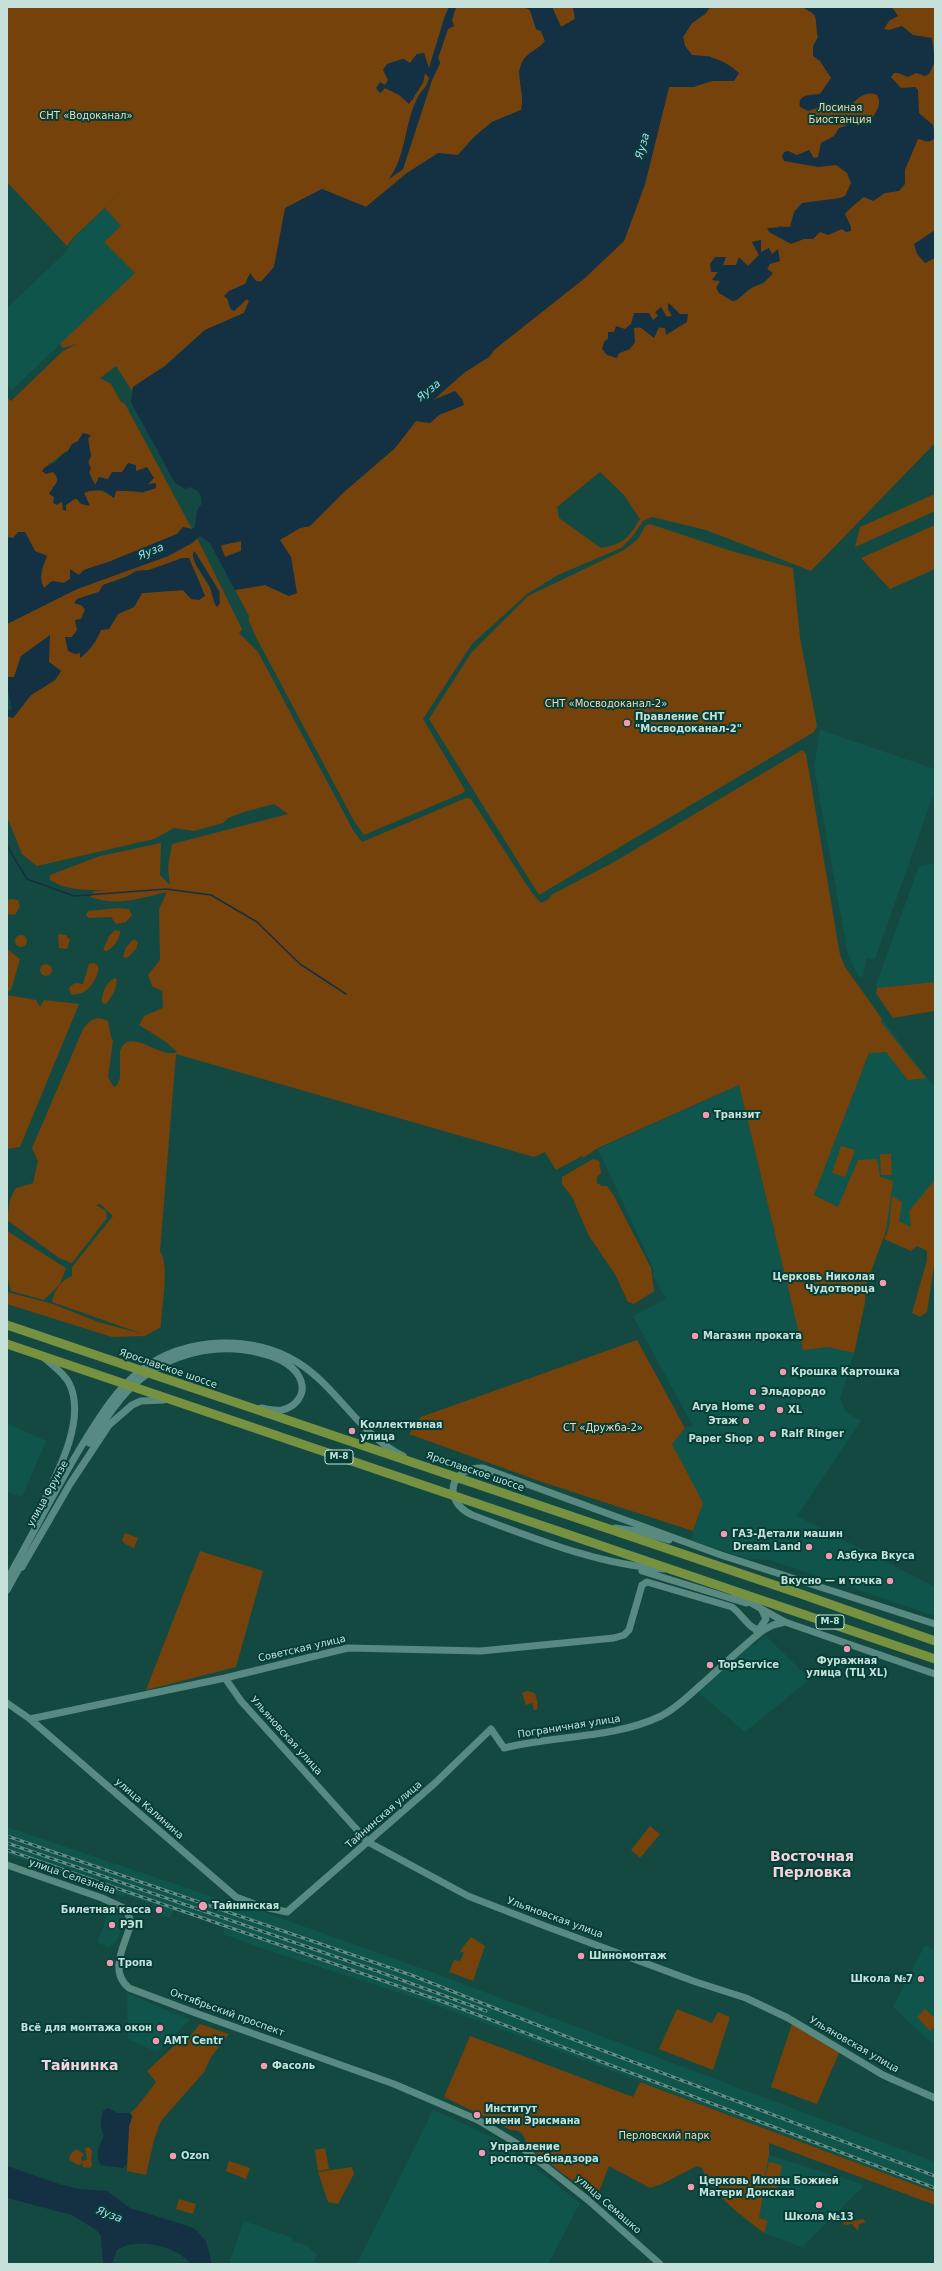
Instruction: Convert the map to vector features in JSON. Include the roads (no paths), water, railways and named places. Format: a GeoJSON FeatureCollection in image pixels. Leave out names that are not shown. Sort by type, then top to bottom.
{"type":"FeatureCollection","features":[{"type":"Feature","properties":{"kind":"highway","name":"Ярославское шоссе"},"geometry":{"type":"LineString","coordinates":[[7,1325],[794,1591],[935,1641]]}},
{"type":"Feature","properties":{"kind":"highway","name":"М-8"},"geometry":{"type":"LineString","coordinates":[[7,1344],[935,1659]]}},
{"type":"Feature","properties":{"kind":"street"},"geometry":{"type":"LineString","coordinates":[[181,1353],[213,1343],[241,1343],[271,1350],[287,1356],[316,1375],[370,1433],[383,1444],[428,1468]]}},
{"type":"Feature","properties":{"kind":"street"},"geometry":{"type":"LineString","coordinates":[[181,1353],[213,1349],[255,1352],[269,1355],[295,1370],[302,1383],[301,1395],[295,1404],[289,1408],[272,1410],[237,1404]]}},
{"type":"Feature","properties":{"kind":"street","name":"улица Фрунзе"},"geometry":{"type":"LineString","coordinates":[[7,1584],[64,1474],[123,1387],[141,1371],[157,1360],[181,1353]]}},
{"type":"Feature","properties":{"kind":"street"},"geometry":{"type":"LineString","coordinates":[[7,1584],[67,1448],[75,1420],[75,1402],[70,1384],[62,1374],[42,1356]]}},
{"type":"Feature","properties":{"kind":"street"},"geometry":{"type":"LineString","coordinates":[[7,1584],[29,1557],[84,1459],[109,1425],[128,1408],[141,1401],[155,1399],[172,1400]]}},
{"type":"Feature","properties":{"kind":"street"},"geometry":{"type":"LineString","coordinates":[[721,1555],[483,1468],[468,1470],[457,1477],[454,1483],[454,1499],[458,1506],[465,1511],[485,1520],[579,1553],[632,1567],[755,1606]]}},
{"type":"Feature","properties":{"kind":"street"},"geometry":{"type":"LineString","coordinates":[[596,1525],[636,1531],[721,1555],[935,1624]]}},
{"type":"Feature","properties":{"kind":"street"},"geometry":{"type":"LineString","coordinates":[[632,1567],[672,1570]]}},
{"type":"Feature","properties":{"kind":"street","name":"Советская улица"},"geometry":{"type":"LineString","coordinates":[[30,1719],[225,1678],[348,1648],[481,1651],[614,1638],[624,1635],[629,1630],[642,1585],[647,1582],[732,1607],[742,1615],[752,1628],[760,1631]]}},
{"type":"Feature","properties":{"kind":"street"},"geometry":{"type":"LineString","coordinates":[[724,1587],[785,1622],[935,1674]]}},
{"type":"Feature","properties":{"kind":"street","name":"Пограничная улица"},"geometry":{"type":"LineString","coordinates":[[491,1729],[503,1746],[568,1738],[633,1727],[662,1716],[679,1705],[760,1631],[766,1619],[762,1610]]}},
{"type":"Feature","properties":{"kind":"street","name":"Пограничная улица"},"geometry":{"type":"LineString","coordinates":[[760,1631],[773,1625],[785,1622]]}},
{"type":"Feature","properties":{"kind":"street","name":"Ульяновская улица"},"geometry":{"type":"LineString","coordinates":[[225,1678],[241,1701],[368,1842],[468,1896],[696,1982],[746,1998],[788,2018],[883,2075],[935,2098]]}},
{"type":"Feature","properties":{"kind":"street","name":"улица Калинина"},"geometry":{"type":"LineString","coordinates":[[7,1703],[30,1719],[236,1897],[260,1906],[287,1912]]}},
{"type":"Feature","properties":{"kind":"street","name":"Тайнинская улица"},"geometry":{"type":"LineString","coordinates":[[287,1912],[434,1784],[491,1729]]}},
{"type":"Feature","properties":{"kind":"street","name":"улица Селезнёва"},"geometry":{"type":"LineString","coordinates":[[7,1865],[116,1903],[128,1912]]}},
{"type":"Feature","properties":{"kind":"street","name":"Октябрьский проспект"},"geometry":{"type":"LineString","coordinates":[[128,1912],[132,1922],[122,1947],[120,1964],[122,1979],[129,1988],[394,2084]]}},
{"type":"Feature","properties":{"kind":"street","name":"улица Семашко"},"geometry":{"type":"LineString","coordinates":[[394,2084],[467,2114],[516,2143],[593,2205],[660,2264]]}},
{"type":"Feature","properties":{"kind":"water"},"geometry":{"type":"Polygon","coordinates":[[[449,7],[456,7],[452,20],[454,26],[448,29],[438,58],[440,63],[432,80],[403,169],[389,179],[399,159],[413,109],[429,78],[425,73],[423,83],[409,104],[399,95],[385,88],[380,93],[376,88],[380,82],[385,85],[388,80],[383,70],[387,64],[403,59],[410,63],[417,54],[424,53],[429,68],[449,7]]]}},
{"type":"Feature","properties":{"kind":"water","name":"Яуза"},"geometry":{"type":"Polygon","coordinates":[[[524,7],[552,7],[561,27],[575,19],[573,7],[710,7],[705,14],[692,23],[683,37],[685,46],[692,55],[706,56],[717,59],[728,64],[739,73],[734,81],[712,81],[693,87],[669,87],[645,184],[624,241],[585,278],[494,350],[489,357],[465,372],[433,400],[455,391],[462,399],[464,405],[439,415],[430,423],[416,421],[395,448],[344,492],[310,526],[300,528],[280,540],[291,557],[297,593],[289,596],[265,585],[235,590],[210,543],[200,536],[192,543],[168,556],[77,589],[7,624],[7,537],[13,538],[18,532],[25,532],[35,551],[47,556],[42,568],[41,576],[44,588],[52,581],[64,583],[70,579],[70,569],[79,575],[84,570],[111,561],[177,534],[183,527],[192,529],[195,527],[197,510],[201,505],[200,495],[189,487],[185,489],[175,483],[131,402],[133,387],[165,366],[205,330],[244,313],[249,301],[247,299],[234,311],[231,309],[228,300],[224,296],[229,291],[245,284],[250,273],[256,281],[261,282],[274,267],[285,208],[322,189],[366,207],[407,173],[438,153],[458,155],[474,137],[492,122],[521,110],[521,65],[526,56],[545,41],[541,31],[536,29],[530,10],[524,7]],[[241,541],[222,545],[221,547],[225,557],[241,551],[241,541]]]}},
{"type":"Feature","properties":{"kind":"water"},"geometry":{"type":"Polygon","coordinates":[[[803,7],[892,7],[898,16],[889,21],[884,29],[889,30],[902,26],[913,35],[932,38],[935,62],[929,74],[925,76],[916,73],[908,77],[894,73],[891,77],[901,88],[915,87],[918,90],[919,113],[933,125],[935,137],[931,141],[918,139],[905,170],[905,184],[899,191],[885,193],[873,201],[864,197],[845,214],[851,227],[851,231],[846,232],[842,229],[828,235],[820,232],[813,239],[804,239],[791,244],[769,232],[767,228],[790,227],[794,212],[802,203],[845,196],[851,183],[847,173],[836,165],[818,167],[784,161],[782,156],[784,152],[788,151],[797,155],[809,150],[814,158],[818,157],[821,143],[834,136],[839,128],[873,117],[879,104],[877,95],[867,94],[863,95],[845,109],[817,108],[808,111],[800,107],[800,100],[802,97],[820,94],[831,78],[820,61],[813,56],[813,46],[818,37],[816,19],[813,14],[803,7]]]}},
{"type":"Feature","properties":{"kind":"water"},"geometry":{"type":"Polygon","coordinates":[[[935,230],[935,258],[925,263],[917,254],[914,244],[935,230]]]}},
{"type":"Feature","properties":{"kind":"water"},"geometry":{"type":"Polygon","coordinates":[[[761,240],[761,252],[769,248],[772,254],[778,249],[780,261],[770,264],[767,269],[773,273],[765,281],[746,291],[736,300],[733,301],[719,293],[716,288],[720,281],[712,280],[718,272],[711,272],[710,264],[715,257],[726,257],[723,265],[736,265],[739,257],[748,266],[759,255],[752,242],[761,240]]]}},
{"type":"Feature","properties":{"kind":"water"},"geometry":{"type":"Polygon","coordinates":[[[668,303],[680,314],[688,314],[687,322],[666,335],[665,328],[659,327],[654,338],[640,327],[634,328],[635,342],[630,349],[619,353],[617,358],[607,355],[602,349],[604,342],[608,339],[608,332],[614,332],[616,326],[625,329],[631,324],[634,313],[649,313],[653,320],[658,316],[655,312],[661,307],[667,317],[672,316],[668,309],[668,303]]]}},
{"type":"Feature","properties":{"kind":"water"},"geometry":{"type":"Polygon","coordinates":[[[83,433],[91,435],[88,439],[91,456],[88,462],[91,468],[89,473],[95,485],[99,477],[108,479],[112,472],[122,472],[128,463],[136,465],[136,471],[147,467],[154,478],[148,484],[156,483],[156,488],[141,492],[116,491],[114,498],[103,490],[89,491],[84,493],[90,506],[81,504],[76,498],[66,505],[66,511],[63,510],[62,501],[57,505],[53,503],[54,497],[49,494],[57,481],[56,475],[53,472],[46,474],[42,471],[45,467],[55,462],[68,451],[72,444],[78,441],[83,433]]]}},
{"type":"Feature","properties":{"kind":"water"},"geometry":{"type":"Polygon","coordinates":[[[194,551],[219,591],[220,603],[217,607],[209,584],[193,558],[194,551]]]}},
{"type":"Feature","properties":{"kind":"water"},"geometry":{"type":"Polygon","coordinates":[[[182,558],[189,558],[205,596],[199,600],[191,599],[183,590],[142,593],[134,607],[118,614],[109,629],[101,630],[92,646],[80,658],[80,653],[75,654],[68,651],[65,637],[72,637],[77,630],[75,620],[81,619],[85,610],[83,606],[74,603],[77,599],[99,592],[103,585],[126,577],[136,571],[149,570],[182,558]]]}},
{"type":"Feature","properties":{"kind":"water"},"geometry":{"type":"Polygon","coordinates":[[[50,635],[49,662],[61,671],[55,680],[31,695],[13,718],[7,716],[7,711],[12,709],[7,687],[8,677],[14,677],[21,656],[50,635]]]}},
{"type":"Feature","properties":{"kind":"water"},"geometry":{"type":"Polygon","coordinates":[[[108,2108],[118,2113],[130,2113],[132,2116],[129,2126],[127,2164],[123,2168],[101,2165],[98,2157],[98,2150],[104,2135],[101,2126],[103,2111],[108,2108]]]}},
{"type":"Feature","properties":{"kind":"water","name":"Яуза"},"geometry":{"type":"Polygon","coordinates":[[[7,2166],[59,2184],[79,2189],[107,2191],[130,2208],[194,2228],[206,2241],[212,2264],[191,2264],[176,2252],[166,2248],[156,2245],[135,2244],[125,2246],[117,2250],[112,2264],[103,2264],[101,2236],[96,2230],[72,2215],[7,2198],[7,2166]]]}},
{"type":"Feature","properties":{"kind":"waterway"},"geometry":{"type":"LineString","coordinates":[[7,846],[27,879],[74,896],[166,889],[211,895],[257,922],[300,964],[346,994]]}},
{"type":"Feature","properties":{"kind":"railway"},"geometry":{"type":"LineString","coordinates":[[7,1836],[411,1975],[575,2040],[935,2176]]}},
{"type":"Feature","properties":{"kind":"railway"},"geometry":{"type":"LineString","coordinates":[[7,1843],[377,1971],[486,2011]]}},
{"type":"Feature","properties":{"kind":"railway"},"geometry":{"type":"LineString","coordinates":[[7,1850],[441,2001],[935,2188]]}},
{"type":"Feature","properties":{"kind":"place","name":"Правление СНТ \"Мосводоканал-2\""},"geometry":{"type":"Point","coordinates":[627,723]}},
{"type":"Feature","properties":{"kind":"place","name":"Транзит"},"geometry":{"type":"Point","coordinates":[706,1115]}},
{"type":"Feature","properties":{"kind":"place","name":"Церковь Николая Чудотворца"},"geometry":{"type":"Point","coordinates":[883,1283]}},
{"type":"Feature","properties":{"kind":"place","name":"Магазин проката"},"geometry":{"type":"Point","coordinates":[695,1336]}},
{"type":"Feature","properties":{"kind":"place","name":"Крошка Картошка"},"geometry":{"type":"Point","coordinates":[783,1372]}},
{"type":"Feature","properties":{"kind":"place","name":"Эльдородо"},"geometry":{"type":"Point","coordinates":[753,1392]}},
{"type":"Feature","properties":{"kind":"place","name":"Arya Home"},"geometry":{"type":"Point","coordinates":[762,1407]}},
{"type":"Feature","properties":{"kind":"place","name":"XL"},"geometry":{"type":"Point","coordinates":[780,1410]}},
{"type":"Feature","properties":{"kind":"place","name":"Этаж"},"geometry":{"type":"Point","coordinates":[746,1421]}},
{"type":"Feature","properties":{"kind":"place","name":"Коллективная улица"},"geometry":{"type":"Point","coordinates":[352,1431]}},
{"type":"Feature","properties":{"kind":"place","name":"Ralf Ringer"},"geometry":{"type":"Point","coordinates":[773,1434]}},
{"type":"Feature","properties":{"kind":"place","name":"Paper Shop"},"geometry":{"type":"Point","coordinates":[761,1439]}},
{"type":"Feature","properties":{"kind":"place","name":"ГАЗ-Детали машин"},"geometry":{"type":"Point","coordinates":[724,1534]}},
{"type":"Feature","properties":{"kind":"place","name":"Dream Land"},"geometry":{"type":"Point","coordinates":[809,1547]}},
{"type":"Feature","properties":{"kind":"place","name":"Азбука Вкуса"},"geometry":{"type":"Point","coordinates":[829,1556]}},
{"type":"Feature","properties":{"kind":"place","name":"Вкусно — и точка"},"geometry":{"type":"Point","coordinates":[890,1581]}},
{"type":"Feature","properties":{"kind":"place","name":"Фуражная улица (ТЦ XL)"},"geometry":{"type":"Point","coordinates":[847,1649]}},
{"type":"Feature","properties":{"kind":"place","name":"TopService"},"geometry":{"type":"Point","coordinates":[710,1665]}},
{"type":"Feature","properties":{"kind":"place","name":"Тайнинская"},"geometry":{"type":"Point","coordinates":[203,1906]}},
{"type":"Feature","properties":{"kind":"place","name":"Билетная касса"},"geometry":{"type":"Point","coordinates":[159,1910]}},
{"type":"Feature","properties":{"kind":"place","name":"РЭП"},"geometry":{"type":"Point","coordinates":[112,1925]}},
{"type":"Feature","properties":{"kind":"place","name":"Шиномонтаж"},"geometry":{"type":"Point","coordinates":[581,1956]}},
{"type":"Feature","properties":{"kind":"place","name":"Тропа"},"geometry":{"type":"Point","coordinates":[110,1963]}},
{"type":"Feature","properties":{"kind":"place","name":"Школа №7"},"geometry":{"type":"Point","coordinates":[921,1979]}},
{"type":"Feature","properties":{"kind":"place","name":"Всё для монтажа окон"},"geometry":{"type":"Point","coordinates":[160,2028]}},
{"type":"Feature","properties":{"kind":"place","name":"AMT Centr"},"geometry":{"type":"Point","coordinates":[156,2041]}},
{"type":"Feature","properties":{"kind":"place","name":"Фасоль"},"geometry":{"type":"Point","coordinates":[264,2066]}},
{"type":"Feature","properties":{"kind":"place","name":"Институт имени Эрисмана"},"geometry":{"type":"Point","coordinates":[477,2115]}},
{"type":"Feature","properties":{"kind":"place","name":"Управление роспотребнадзора"},"geometry":{"type":"Point","coordinates":[482,2153]}},
{"type":"Feature","properties":{"kind":"place","name":"Ozon"},"geometry":{"type":"Point","coordinates":[173,2156]}},
{"type":"Feature","properties":{"kind":"place","name":"Церковь Иконы Божией Матери Донская"},"geometry":{"type":"Point","coordinates":[691,2187]}},
{"type":"Feature","properties":{"kind":"place","name":"Школа №13"},"geometry":{"type":"Point","coordinates":[819,2205]}},
{"type":"Feature","properties":{"kind":"district","name":"Восточная Перловка"},"geometry":{"type":"Point","coordinates":[812,1866]}},
{"type":"Feature","properties":{"kind":"district","name":"Тайнинка"},"geometry":{"type":"Point","coordinates":[80,2066]}},
{"type":"Feature","properties":{"kind":"park label","name":"Лосиная Биостанция"},"geometry":{"type":"Point","coordinates":[840,114]}},
{"type":"Feature","properties":{"kind":"park label","name":"СНТ «Водоканал»"},"geometry":{"type":"Point","coordinates":[86,116]}},
{"type":"Feature","properties":{"kind":"park label","name":"СНТ «Мосводоканал-2»"},"geometry":{"type":"Point","coordinates":[606,704]}},
{"type":"Feature","properties":{"kind":"park label","name":"СТ «Дружба-2»"},"geometry":{"type":"Point","coordinates":[603,1428]}},
{"type":"Feature","properties":{"kind":"park label","name":"Перловский парк"},"geometry":{"type":"Point","coordinates":[664,2136]}}]}
